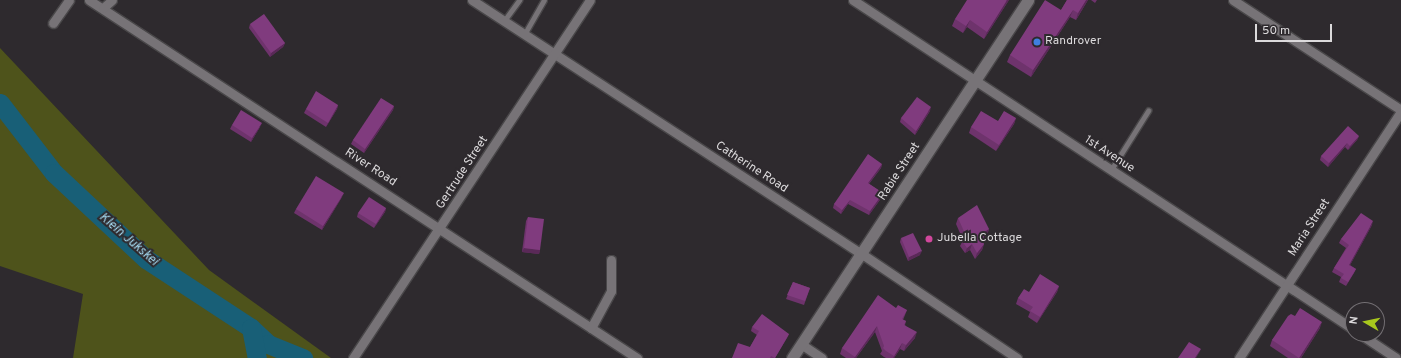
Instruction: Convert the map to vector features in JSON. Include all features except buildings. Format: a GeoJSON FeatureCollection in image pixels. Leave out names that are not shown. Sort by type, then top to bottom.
{"type":"FeatureCollection","features":[{"type":"Feature","properties":{"kind":"street"},"geometry":{"type":"LineString","coordinates":[[53,23],[69,0]]}},
{"type":"Feature","properties":{"kind":"street","name":"River Road"},"geometry":{"type":"LineString","coordinates":[[89,0],[441,228],[637,358]]}},
{"type":"Feature","properties":{"kind":"street"},"geometry":{"type":"LineString","coordinates":[[103,8],[112,0]]}},
{"type":"Feature","properties":{"kind":"street","name":"Catherine Road"},"geometry":{"type":"LineString","coordinates":[[472,0],[554,55],[862,254],[1016,358]]}},
{"type":"Feature","properties":{"kind":"street","name":"Gertrude Street"},"geometry":{"type":"LineString","coordinates":[[353,358],[441,228],[590,0]]}},
{"type":"Feature","properties":{"kind":"street","name":"1st Avenue"},"geometry":{"type":"LineString","coordinates":[[853,0],[1345,325]]}},
{"type":"Feature","properties":{"kind":"street","name":"Rabie Street"},"geometry":{"type":"LineString","coordinates":[[792,358],[862,254],[1028,0]]}},
{"type":"Feature","properties":{"kind":"street"},"geometry":{"type":"LineString","coordinates":[[1233,0],[1401,110]]}},
{"type":"Feature","properties":{"kind":"street","name":"Maria Street"},"geometry":{"type":"LineString","coordinates":[[1239,358],[1401,110]]}},
{"type":"Feature","properties":{"kind":"street"},"geometry":{"type":"LineString","coordinates":[[591,328],[611,291],[611,260]]}},
{"type":"Feature","properties":{"kind":"street"},"geometry":{"type":"LineString","coordinates":[[1372,342],[1396,358]]}},
{"type":"Feature","properties":{"kind":"street"},"geometry":{"type":"LineString","coordinates":[[801,344],[822,358]]}},
{"type":"Feature","properties":{"kind":"lane"},"geometry":{"type":"LineString","coordinates":[[504,21],[519,0]]}},
{"type":"Feature","properties":{"kind":"lane"},"geometry":{"type":"LineString","coordinates":[[524,35],[544,0]]}},
{"type":"Feature","properties":{"kind":"lane"},"geometry":{"type":"LineString","coordinates":[[1111,170],[1148,112]]}},
{"type":"Feature","properties":{"kind":"green space"},"geometry":{"type":"Polygon","coordinates":[[[0,48],[209,270],[331,358],[73,358],[83,294],[0,266],[0,48]]]}},
{"type":"Feature","properties":{"kind":"waterway","name":"Klein Jukskei"},"geometry":{"type":"LineString","coordinates":[[0,103],[54,173],[146,259],[251,328],[268,344],[303,358]]}},
{"type":"Feature","properties":{"kind":"waterway"},"geometry":{"type":"LineString","coordinates":[[251,328],[257,358]]}},
{"type":"Feature","properties":{"kind":"place","name":"Randrover"},"geometry":{"type":"Point","coordinates":[1037,42]}},
{"type":"Feature","properties":{"kind":"place","name":"Jubella Cottage"},"geometry":{"type":"Point","coordinates":[929,239]}}]}
